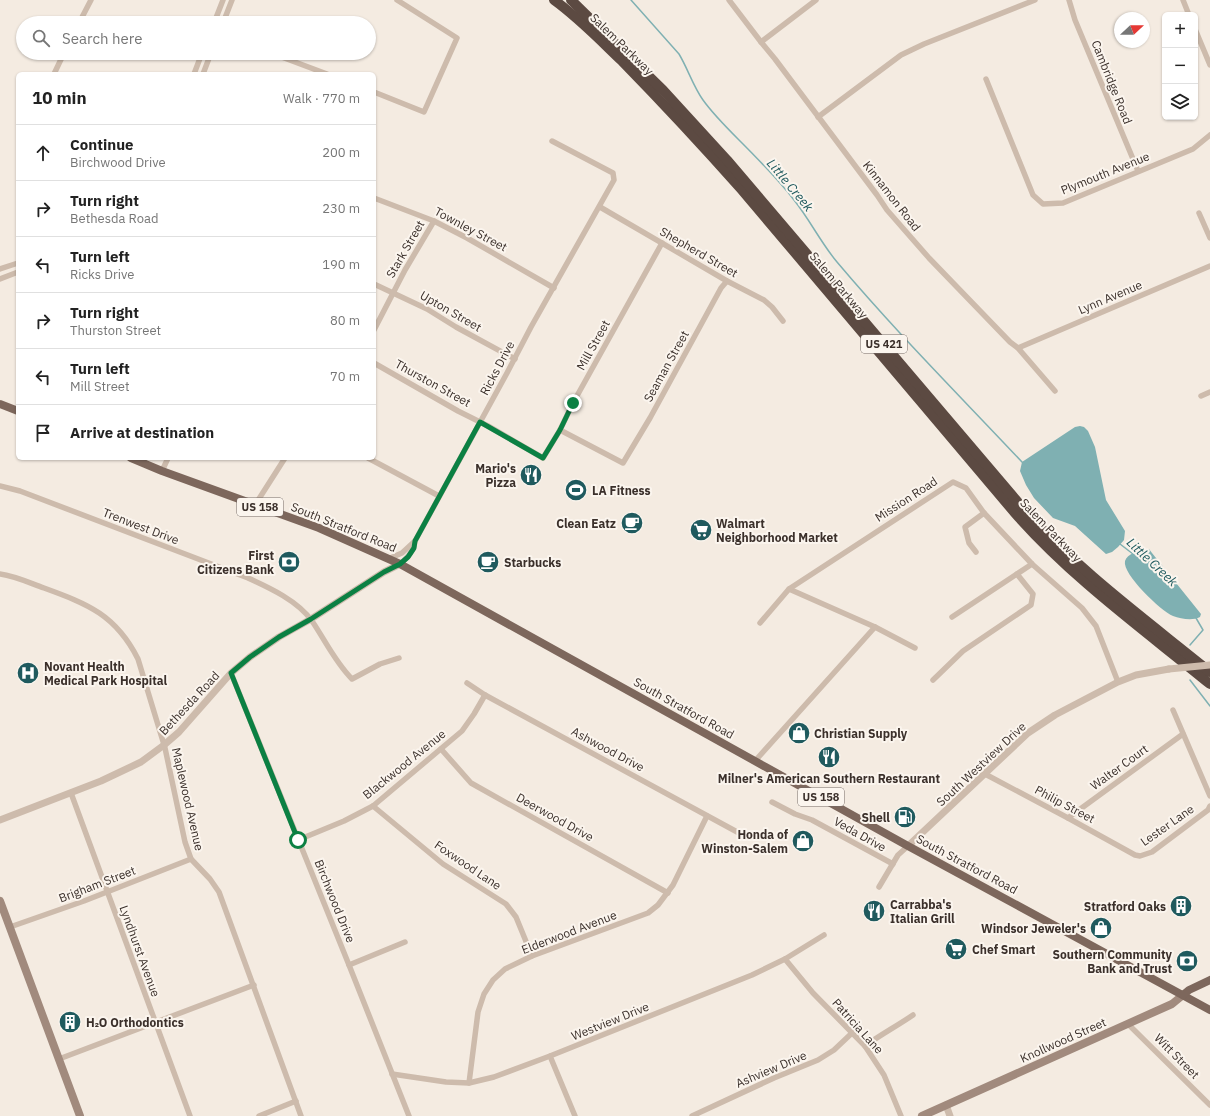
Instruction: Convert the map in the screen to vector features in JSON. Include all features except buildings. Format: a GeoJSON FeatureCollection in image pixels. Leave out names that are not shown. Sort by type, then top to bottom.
{"type":"FeatureCollection","features":[{"type":"Feature","properties":{"kind":"highway","name":"Salem Parkway"},"geometry":{"type":"LineString","coordinates":[[554,0],[565,8],[611,51],[700,142],[1015,513],[1044,544],[1075,573],[1210,684]]}},
{"type":"Feature","properties":{"kind":"highway","name":"Salem Parkway"},"geometry":{"type":"LineString","coordinates":[[572,0],[663,90],[732,165],[1050,538],[1080,566],[1210,672]]}},
{"type":"Feature","properties":{"kind":"main road"},"geometry":{"type":"LineString","coordinates":[[1,403],[16,410]]}},
{"type":"Feature","properties":{"kind":"main road","name":"South Stratford Road"},"geometry":{"type":"LineString","coordinates":[[136,460],[255,506],[319,528],[400,564],[908,846],[1210,1010]]}},
{"type":"Feature","properties":{"kind":"main road"},"geometry":{"type":"LineString","coordinates":[[0,901],[80,1116]]}},
{"type":"Feature","properties":{"kind":"main road","name":"Knollwood Street"},"geometry":{"type":"LineString","coordinates":[[922,1116],[1172,1004],[1189,990],[1210,980]]}},
{"type":"Feature","properties":{"kind":"street"},"geometry":{"type":"LineString","coordinates":[[83,16],[91,0]]}},
{"type":"Feature","properties":{"kind":"street"},"geometry":{"type":"LineString","coordinates":[[217,16],[223,0]]}},
{"type":"Feature","properties":{"kind":"street"},"geometry":{"type":"LineString","coordinates":[[226,16],[232,0]]}},
{"type":"Feature","properties":{"kind":"street"},"geometry":{"type":"LineString","coordinates":[[376,93],[424,112],[457,38],[397,0]]}},
{"type":"Feature","properties":{"kind":"street","name":"Kinnamon Road"},"geometry":{"type":"LineString","coordinates":[[729,0],[775,59],[887,210],[928,258],[1010,342],[1018,348],[1055,391]]}},
{"type":"Feature","properties":{"kind":"street"},"geometry":{"type":"LineString","coordinates":[[761,42],[816,0]]}},
{"type":"Feature","properties":{"kind":"street"},"geometry":{"type":"LineString","coordinates":[[818,117],[901,55],[924,44],[1035,0]]}},
{"type":"Feature","properties":{"kind":"street","name":"Cambridge Road"},"geometry":{"type":"LineString","coordinates":[[1069,0],[1075,20],[1138,171]]}},
{"type":"Feature","properties":{"kind":"street"},"geometry":{"type":"LineString","coordinates":[[1183,0],[1188,12]]}},
{"type":"Feature","properties":{"kind":"street"},"geometry":{"type":"LineString","coordinates":[[1198,36],[1210,65]]}},
{"type":"Feature","properties":{"kind":"street"},"geometry":{"type":"LineString","coordinates":[[55,72],[61,60]]}},
{"type":"Feature","properties":{"kind":"street"},"geometry":{"type":"LineString","coordinates":[[195,72],[199,60]]}},
{"type":"Feature","properties":{"kind":"street"},"geometry":{"type":"LineString","coordinates":[[204,72],[208,60]]}},
{"type":"Feature","properties":{"kind":"street"},"geometry":{"type":"LineString","coordinates":[[290,60],[322,72]]}},
{"type":"Feature","properties":{"kind":"street","name":"Plymouth Avenue"},"geometry":{"type":"LineString","coordinates":[[986,79],[1033,195],[1043,204],[1063,203],[1193,149],[1210,135]]}},
{"type":"Feature","properties":{"kind":"street","name":"Ricks Drive"},"geometry":{"type":"LineString","coordinates":[[388,558],[402,553],[415,541],[614,180],[613,173],[552,141]]}},
{"type":"Feature","properties":{"kind":"street","name":"Townley Street"},"geometry":{"type":"LineString","coordinates":[[376,199],[434,221],[467,238],[554,288]]}},
{"type":"Feature","properties":{"kind":"street","name":"Shepherd Street"},"geometry":{"type":"LineString","coordinates":[[600,206],[727,281],[764,300],[772,307],[783,321]]}},
{"type":"Feature","properties":{"kind":"street"},"geometry":{"type":"LineString","coordinates":[[1199,213],[1210,238]]}},
{"type":"Feature","properties":{"kind":"street","name":"Stark Street"},"geometry":{"type":"LineString","coordinates":[[376,326],[434,221]]}},
{"type":"Feature","properties":{"kind":"street","name":"Mill Street"},"geometry":{"type":"LineString","coordinates":[[543,458],[560,430],[573,403],[662,243]]}},
{"type":"Feature","properties":{"kind":"street"},"geometry":{"type":"LineString","coordinates":[[0,269],[16,264]]}},
{"type":"Feature","properties":{"kind":"street","name":"Lynn Avenue"},"geometry":{"type":"LineString","coordinates":[[1018,348],[1210,266]]}},
{"type":"Feature","properties":{"kind":"street"},"geometry":{"type":"LineString","coordinates":[[0,279],[16,273]]}},
{"type":"Feature","properties":{"kind":"street","name":"Seaman Street"},"geometry":{"type":"LineString","coordinates":[[560,430],[623,463],[650,418],[721,288],[727,281]]}},
{"type":"Feature","properties":{"kind":"street","name":"Upton Street"},"geometry":{"type":"LineString","coordinates":[[376,285],[394,292],[427,309],[456,327],[515,359]]}},
{"type":"Feature","properties":{"kind":"street","name":"Thurston Street"},"geometry":{"type":"LineString","coordinates":[[376,364],[543,458]]}},
{"type":"Feature","properties":{"kind":"street"},"geometry":{"type":"LineString","coordinates":[[1201,396],[1210,392]]}},
{"type":"Feature","properties":{"kind":"street"},"geometry":{"type":"LineString","coordinates":[[162,471],[167,460]]}},
{"type":"Feature","properties":{"kind":"street"},"geometry":{"type":"LineString","coordinates":[[255,506],[284,460]]}},
{"type":"Feature","properties":{"kind":"street"},"geometry":{"type":"LineString","coordinates":[[372,460],[439,496]]}},
{"type":"Feature","properties":{"kind":"street","name":"Mission Road"},"geometry":{"type":"LineString","coordinates":[[789,589],[953,482],[966,488],[984,513],[1032,564],[1082,608],[1096,626],[1118,682]]}},
{"type":"Feature","properties":{"kind":"street","name":"Trenwest Drive"},"geometry":{"type":"LineString","coordinates":[[0,486],[20,491],[271,588],[291,601],[311,619],[343,670],[352,679],[380,664],[399,658]]}},
{"type":"Feature","properties":{"kind":"street"},"geometry":{"type":"LineString","coordinates":[[976,552],[969,543],[965,527],[984,513]]}},
{"type":"Feature","properties":{"kind":"street","name":"Ricks Drive"},"geometry":{"type":"LineString","coordinates":[[400,564],[408,557],[414,548],[415,541]]}},
{"type":"Feature","properties":{"kind":"street","name":"Bethesda Road"},"geometry":{"type":"LineString","coordinates":[[0,820],[123,772],[141,762],[179,732],[231,673],[265,647],[371,580],[400,564]]}},
{"type":"Feature","properties":{"kind":"street"},"geometry":{"type":"LineString","coordinates":[[952,617],[1032,564]]}},
{"type":"Feature","properties":{"kind":"street","name":"Maplewood Avenue"},"geometry":{"type":"LineString","coordinates":[[0,574],[26,581],[85,604],[104,615],[120,630],[132,648],[138,659],[164,745],[181,827],[191,859],[210,879],[219,892],[301,1116]]}},
{"type":"Feature","properties":{"kind":"street"},"geometry":{"type":"LineString","coordinates":[[933,680],[963,651],[1031,605],[1033,594],[1017,574]]}},
{"type":"Feature","properties":{"kind":"street"},"geometry":{"type":"LineString","coordinates":[[760,623],[789,589],[875,627],[915,648]]}},
{"type":"Feature","properties":{"kind":"street"},"geometry":{"type":"LineString","coordinates":[[755,761],[875,627]]}},
{"type":"Feature","properties":{"kind":"street","name":"South Westview Drive"},"geometry":{"type":"LineString","coordinates":[[908,846],[1028,733],[1055,714],[1118,682],[1136,675],[1169,669],[1210,665]]}},
{"type":"Feature","properties":{"kind":"street","name":"Birchwood Drive"},"geometry":{"type":"LineString","coordinates":[[231,673],[409,1116]]}},
{"type":"Feature","properties":{"kind":"street","name":"Ashwood Drive"},"geometry":{"type":"LineString","coordinates":[[467,683],[485,695],[739,833]]}},
{"type":"Feature","properties":{"kind":"street","name":"Blackwood Avenue"},"geometry":{"type":"LineString","coordinates":[[298,840],[344,821],[373,806],[462,731],[485,695]]}},
{"type":"Feature","properties":{"kind":"street"},"geometry":{"type":"LineString","coordinates":[[1173,710],[1210,796]]}},
{"type":"Feature","properties":{"kind":"street","name":"Walter Court"},"geometry":{"type":"LineString","coordinates":[[1068,818],[1183,734]]}},
{"type":"Feature","properties":{"kind":"street","name":"Deerwood Drive"},"geometry":{"type":"LineString","coordinates":[[441,749],[471,783],[668,893]]}},
{"type":"Feature","properties":{"kind":"street","name":"Philip Street"},"geometry":{"type":"LineString","coordinates":[[985,774],[1135,855]]}},
{"type":"Feature","properties":{"kind":"street","name":"Lyndhurst Avenue"},"geometry":{"type":"LineString","coordinates":[[71,793],[190,1116]]}},
{"type":"Feature","properties":{"kind":"street","name":"Veda Drive"},"geometry":{"type":"LineString","coordinates":[[772,802],[795,814],[812,820],[893,864]]}},
{"type":"Feature","properties":{"kind":"street","name":"Foxwood Lane"},"geometry":{"type":"LineString","coordinates":[[373,806],[443,864],[506,904],[518,923],[532,956]]}},
{"type":"Feature","properties":{"kind":"street","name":"Lester Lane"},"geometry":{"type":"LineString","coordinates":[[1135,855],[1140,856],[1152,852],[1208,810],[1210,806]]}},
{"type":"Feature","properties":{"kind":"street","name":"Elderwood Avenue"},"geometry":{"type":"LineString","coordinates":[[469,1083],[478,1012],[484,994],[493,980],[504,970],[532,956],[648,913],[674,885],[708,816]]}},
{"type":"Feature","properties":{"kind":"street"},"geometry":{"type":"LineString","coordinates":[[879,887],[898,855],[908,846]]}},
{"type":"Feature","properties":{"kind":"street","name":"Brigham Street"},"geometry":{"type":"LineString","coordinates":[[10,927],[84,901],[191,859]]}},
{"type":"Feature","properties":{"kind":"street","name":"Westview Drive"},"geometry":{"type":"LineString","coordinates":[[392,1074],[446,1082],[469,1083],[494,1078],[752,975],[785,959],[824,935]]}},
{"type":"Feature","properties":{"kind":"street"},"geometry":{"type":"LineString","coordinates":[[349,965],[405,942]]}},
{"type":"Feature","properties":{"kind":"street","name":"Patricia Lane"},"geometry":{"type":"LineString","coordinates":[[785,959],[813,993],[865,1046],[884,1075],[901,1116]]}},
{"type":"Feature","properties":{"kind":"street"},"geometry":{"type":"LineString","coordinates":[[58,1059],[254,985]]}},
{"type":"Feature","properties":{"kind":"street"},"geometry":{"type":"LineString","coordinates":[[865,1046],[879,1036],[897,1027],[913,1015]]}},
{"type":"Feature","properties":{"kind":"street","name":"Witt Street"},"geometry":{"type":"LineString","coordinates":[[1128,1024],[1210,1105]]}},
{"type":"Feature","properties":{"kind":"street","name":"Ashview Drive"},"geometry":{"type":"LineString","coordinates":[[692,1116],[774,1078],[818,1060],[834,1050],[852,1033]]}},
{"type":"Feature","properties":{"kind":"street"},"geometry":{"type":"LineString","coordinates":[[550,1056],[575,1116]]}},
{"type":"Feature","properties":{"kind":"street"},"geometry":{"type":"LineString","coordinates":[[259,1116],[296,1101]]}},
{"type":"Feature","properties":{"kind":"street"},"geometry":{"type":"LineString","coordinates":[[946,1105],[950,1116]]}},
{"type":"Feature","properties":{"kind":"water"},"geometry":{"type":"Polygon","coordinates":[[[1075,427],[1084,427],[1088,431],[1095,447],[1106,500],[1125,531],[1124,540],[1112,552],[1106,554],[1075,526],[1053,518],[1034,498],[1020,471],[1022,462],[1075,427]]]}},
{"type":"Feature","properties":{"kind":"water"},"geometry":{"type":"Polygon","coordinates":[[[1149,549],[1201,614],[1200,617],[1187,619],[1173,616],[1167,613],[1143,592],[1130,574],[1126,567],[1125,561],[1131,554],[1149,549]]]}},
{"type":"Feature","properties":{"kind":"waterway","name":"Little Creek"},"geometry":{"type":"LineString","coordinates":[[631,0],[679,54],[699,95],[715,115],[768,169],[788,192],[837,262],[859,288],[905,339],[1022,462]]}},
{"type":"Feature","properties":{"kind":"waterway","name":"Little Creek"},"geometry":{"type":"LineString","coordinates":[[1120,544],[1133,554]]}},
{"type":"Feature","properties":{"kind":"waterway","name":"Little Creek"},"geometry":{"type":"LineString","coordinates":[[1190,645],[1203,630],[1196,618]]}},
{"type":"Feature","properties":{"kind":"waterway","name":"Little Creek"},"geometry":{"type":"LineString","coordinates":[[1190,680],[1210,706]]}},
{"type":"Feature","properties":{"kind":"place","name":"Mario's Pizza"},"geometry":{"type":"Point","coordinates":[531,475]}},
{"type":"Feature","properties":{"kind":"place","name":"LA Fitness"},"geometry":{"type":"Point","coordinates":[576,490]}},
{"type":"Feature","properties":{"kind":"place","name":"Clean Eatz"},"geometry":{"type":"Point","coordinates":[632,523]}},
{"type":"Feature","properties":{"kind":"place","name":"Walmart Neighborhood Market"},"geometry":{"type":"Point","coordinates":[701,530]}},
{"type":"Feature","properties":{"kind":"place","name":"First Citizens Bank"},"geometry":{"type":"Point","coordinates":[289,562]}},
{"type":"Feature","properties":{"kind":"place","name":"Starbucks"},"geometry":{"type":"Point","coordinates":[488,562]}},
{"type":"Feature","properties":{"kind":"place","name":"Novant Health Medical Park Hospital"},"geometry":{"type":"Point","coordinates":[28,673]}},
{"type":"Feature","properties":{"kind":"place","name":"Christian Supply"},"geometry":{"type":"Point","coordinates":[799,733]}},
{"type":"Feature","properties":{"kind":"place","name":"Milner's American Southern Restaurant"},"geometry":{"type":"Point","coordinates":[829,757]}},
{"type":"Feature","properties":{"kind":"place","name":"Shell"},"geometry":{"type":"Point","coordinates":[905,817]}},
{"type":"Feature","properties":{"kind":"place","name":"Honda of Winston-Salem"},"geometry":{"type":"Point","coordinates":[803,841]}},
{"type":"Feature","properties":{"kind":"place","name":"Stratford Oaks"},"geometry":{"type":"Point","coordinates":[1181,906]}},
{"type":"Feature","properties":{"kind":"place","name":"Carrabba's Italian Grill"},"geometry":{"type":"Point","coordinates":[874,911]}},
{"type":"Feature","properties":{"kind":"place","name":"Windsor Jeweler's"},"geometry":{"type":"Point","coordinates":[1101,928]}},
{"type":"Feature","properties":{"kind":"place","name":"Chef Smart"},"geometry":{"type":"Point","coordinates":[956,949]}},
{"type":"Feature","properties":{"kind":"place","name":"Southern Community Bank and Trust"},"geometry":{"type":"Point","coordinates":[1187,961]}},
{"type":"Feature","properties":{"kind":"place","name":"H₂O Orthodontics"},"geometry":{"type":"Point","coordinates":[70,1022]}},
{"type":"Feature","properties":{"kind":"route"},"geometry":{"type":"LineString","coordinates":[[298,840],[231,673],[250,657],[279,637],[311,619],[390,568],[400,564],[408,557],[414,548],[415,541],[480,422],[543,458],[560,430],[573,403]]}}]}
